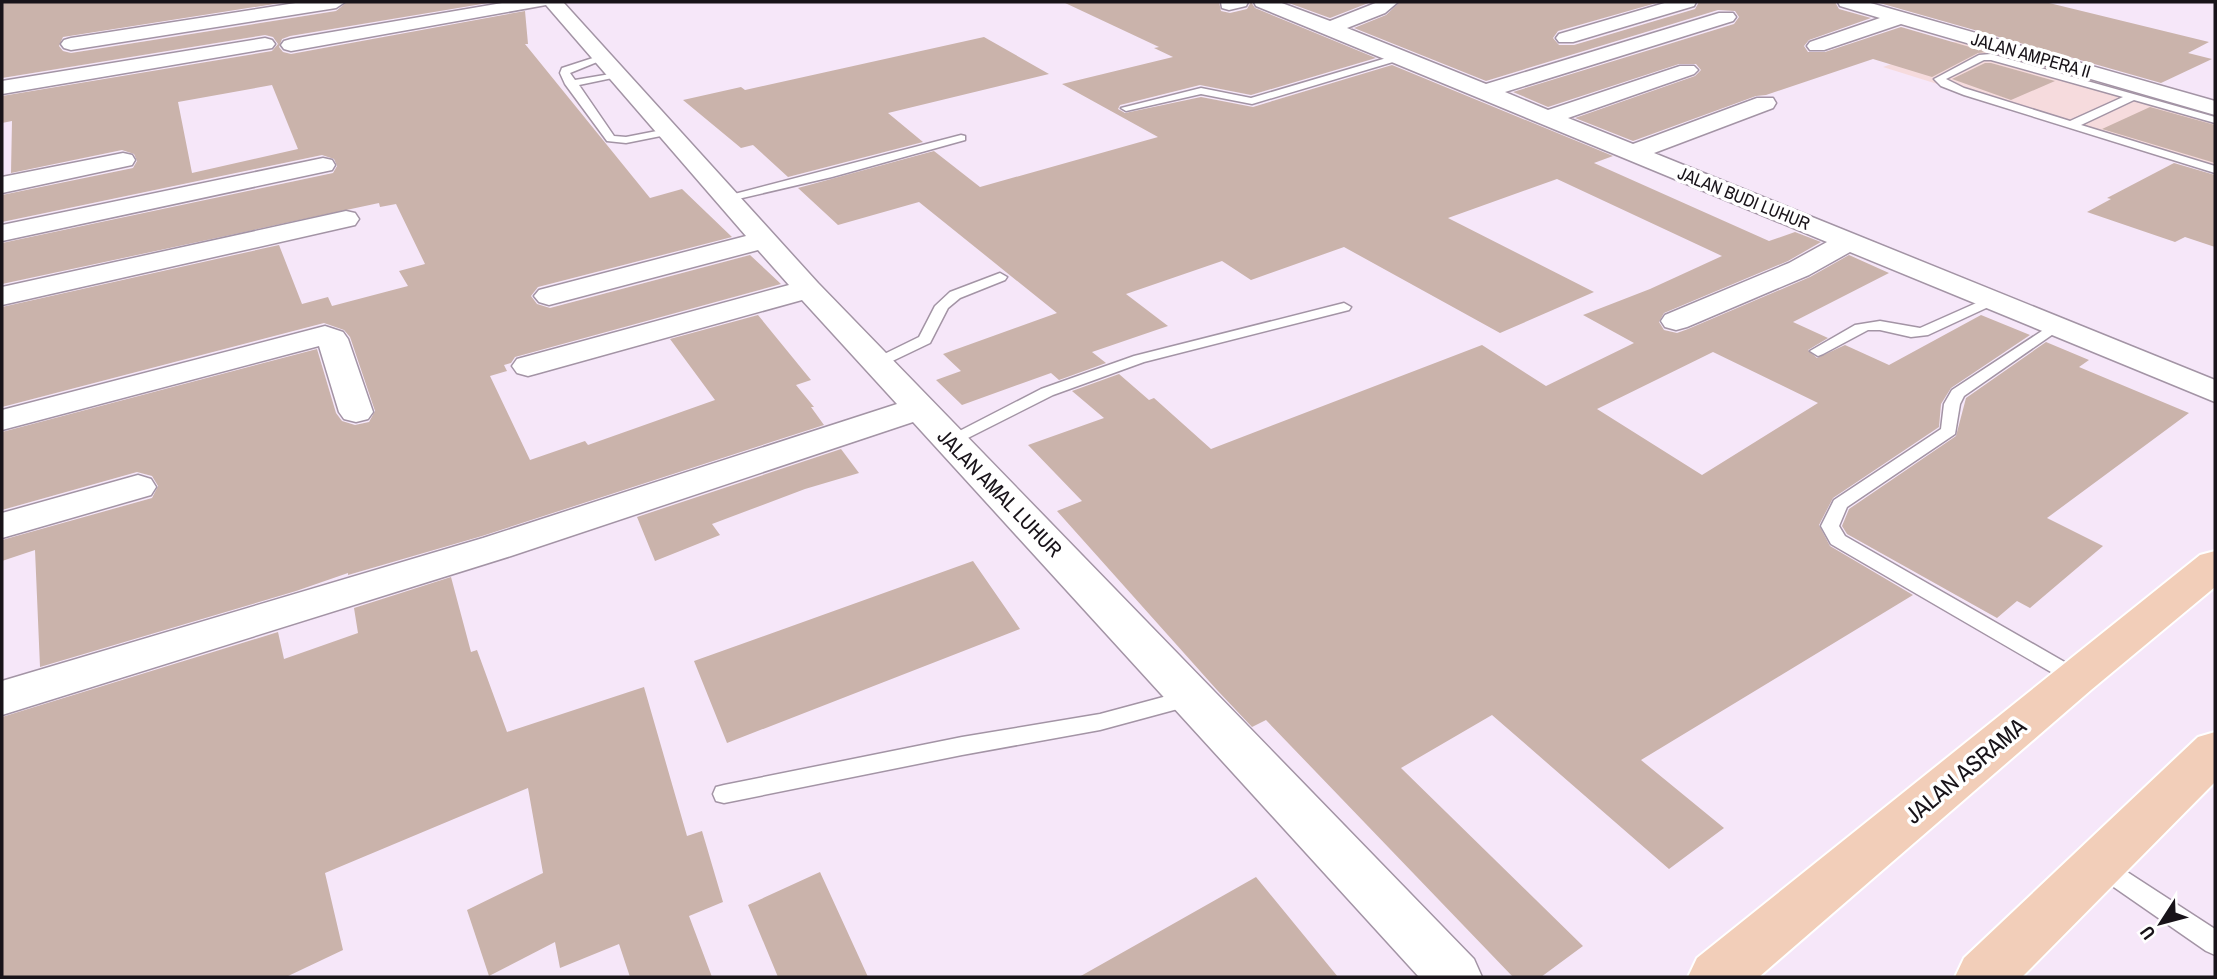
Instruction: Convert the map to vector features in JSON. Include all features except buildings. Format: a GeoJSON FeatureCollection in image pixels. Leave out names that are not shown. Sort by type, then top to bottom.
{"type":"FeatureCollection","features":[{"type":"Feature","properties":{"kind":"highway","name":"JALAN ASRAMA"},"geometry":{"type":"LineString","coordinates":[[1717,977],[2075,678],[2215,565]]}},
{"type":"Feature","properties":{"kind":"highway"},"geometry":{"type":"LineString","coordinates":[[1984,977],[2215,751]]}},
{"type":"Feature","properties":{"kind":"street"},"geometry":{"type":"LineString","coordinates":[[71,44],[336,2]]}},
{"type":"Feature","properties":{"kind":"street","name":"JALAN BUDI LUHUR"},"geometry":{"type":"LineString","coordinates":[[1263,2],[1488,91],[2215,392]]}},
{"type":"Feature","properties":{"kind":"street"},"geometry":{"type":"LineString","coordinates":[[1332,29],[1352,17],[1383,7],[1389,2]]}},
{"type":"Feature","properties":{"kind":"street"},"geometry":{"type":"LineString","coordinates":[[1566,38],[1688,2]]}},
{"type":"Feature","properties":{"kind":"street"},"geometry":{"type":"LineString","coordinates":[[291,45],[556,3]]}},
{"type":"Feature","properties":{"kind":"street","name":"JALAN AMAL LUHUR"},"geometry":{"type":"LineString","coordinates":[[556,3],[725,198],[808,289],[1194,697],[1454,977]]}},
{"type":"Feature","properties":{"kind":"street","name":"JALAN AMPERA II"},"geometry":{"type":"LineString","coordinates":[[1862,3],[1902,18],[2215,108]]}},
{"type":"Feature","properties":{"kind":"street"},"geometry":{"type":"LineString","coordinates":[[1488,91],[1726,17]]}},
{"type":"Feature","properties":{"kind":"street"},"geometry":{"type":"LineString","coordinates":[[1817,46],[1902,18]]}},
{"type":"Feature","properties":{"kind":"street"},"geometry":{"type":"LineString","coordinates":[[2,88],[265,44]]}},
{"type":"Feature","properties":{"kind":"street"},"geometry":{"type":"LineString","coordinates":[[1549,117],[1687,70]]}},
{"type":"Feature","properties":{"kind":"street"},"geometry":{"type":"LineString","coordinates":[[1634,152],[1765,103]]}},
{"type":"Feature","properties":{"kind":"street"},"geometry":{"type":"LineString","coordinates":[[2,185],[123,160]]}},
{"type":"Feature","properties":{"kind":"street"},"geometry":{"type":"LineString","coordinates":[[2,233],[323,165]]}},
{"type":"Feature","properties":{"kind":"street"},"geometry":{"type":"LineString","coordinates":[[2,296],[346,219]]}},
{"type":"Feature","properties":{"kind":"street"},"geometry":{"type":"LineString","coordinates":[[549,296],[764,240]]}},
{"type":"Feature","properties":{"kind":"street"},"geometry":{"type":"LineString","coordinates":[[1676,321],[1799,269],[1850,242]]}},
{"type":"Feature","properties":{"kind":"street"},"geometry":{"type":"LineString","coordinates":[[528,366],[808,289]]}},
{"type":"Feature","properties":{"kind":"street"},"geometry":{"type":"LineString","coordinates":[[2,419],[325,335],[332,339],[356,412]]}},
{"type":"Feature","properties":{"kind":"street"},"geometry":{"type":"LineString","coordinates":[[2,698],[497,547],[920,408]]}},
{"type":"Feature","properties":{"kind":"street"},"geometry":{"type":"LineString","coordinates":[[2,526],[138,487]]}},
{"type":"Feature","properties":{"kind":"lane"},"geometry":{"type":"LineString","coordinates":[[1126,108],[1201,91],[1213,92],[1240,102],[1252,101],[1400,57]]}},
{"type":"Feature","properties":{"kind":"lane"},"geometry":{"type":"LineString","coordinates":[[2215,120],[1991,57],[1982,57],[1939,79],[1951,86],[2215,170]]}},
{"type":"Feature","properties":{"kind":"lane"},"geometry":{"type":"LineString","coordinates":[[570,84],[610,66]]}},
{"type":"Feature","properties":{"kind":"lane"},"geometry":{"type":"LineString","coordinates":[[610,66],[566,70],[570,84],[611,139],[626,140],[667,132]]}},
{"type":"Feature","properties":{"kind":"lane"},"geometry":{"type":"LineString","coordinates":[[2071,125],[2133,96]]}},
{"type":"Feature","properties":{"kind":"lane"},"geometry":{"type":"LineString","coordinates":[[725,198],[828,174],[961,138]]}},
{"type":"Feature","properties":{"kind":"lane"},"geometry":{"type":"LineString","coordinates":[[877,363],[925,340],[943,306],[955,295],[1000,276]]}},
{"type":"Feature","properties":{"kind":"lane"},"geometry":{"type":"LineString","coordinates":[[1818,351],[1866,326],[1887,326],[1912,333],[1923,332],[1992,300]]}},
{"type":"Feature","properties":{"kind":"lane"},"geometry":{"type":"LineString","coordinates":[[950,440],[1047,392],[1139,359],[1344,307]]}},
{"type":"Feature","properties":{"kind":"lane"},"geometry":{"type":"LineString","coordinates":[[2054,327],[1958,393],[1952,404],[1949,431],[1840,504],[1830,526],[1838,540],[2075,678]]}},
{"type":"Feature","properties":{"kind":"lane"},"geometry":{"type":"LineString","coordinates":[[724,794],[962,746],[1100,722],[1194,697]]}},
{"type":"Feature","properties":{"kind":"lane"},"geometry":{"type":"LineString","coordinates":[[2098,863],[2215,943]]}},
{"type":"Feature","properties":{"kind":"shaded area"},"geometry":{"type":"Polygon","coordinates":[[[1962,39],[2215,113],[2215,171],[1883,67],[1962,39]]]}}]}
